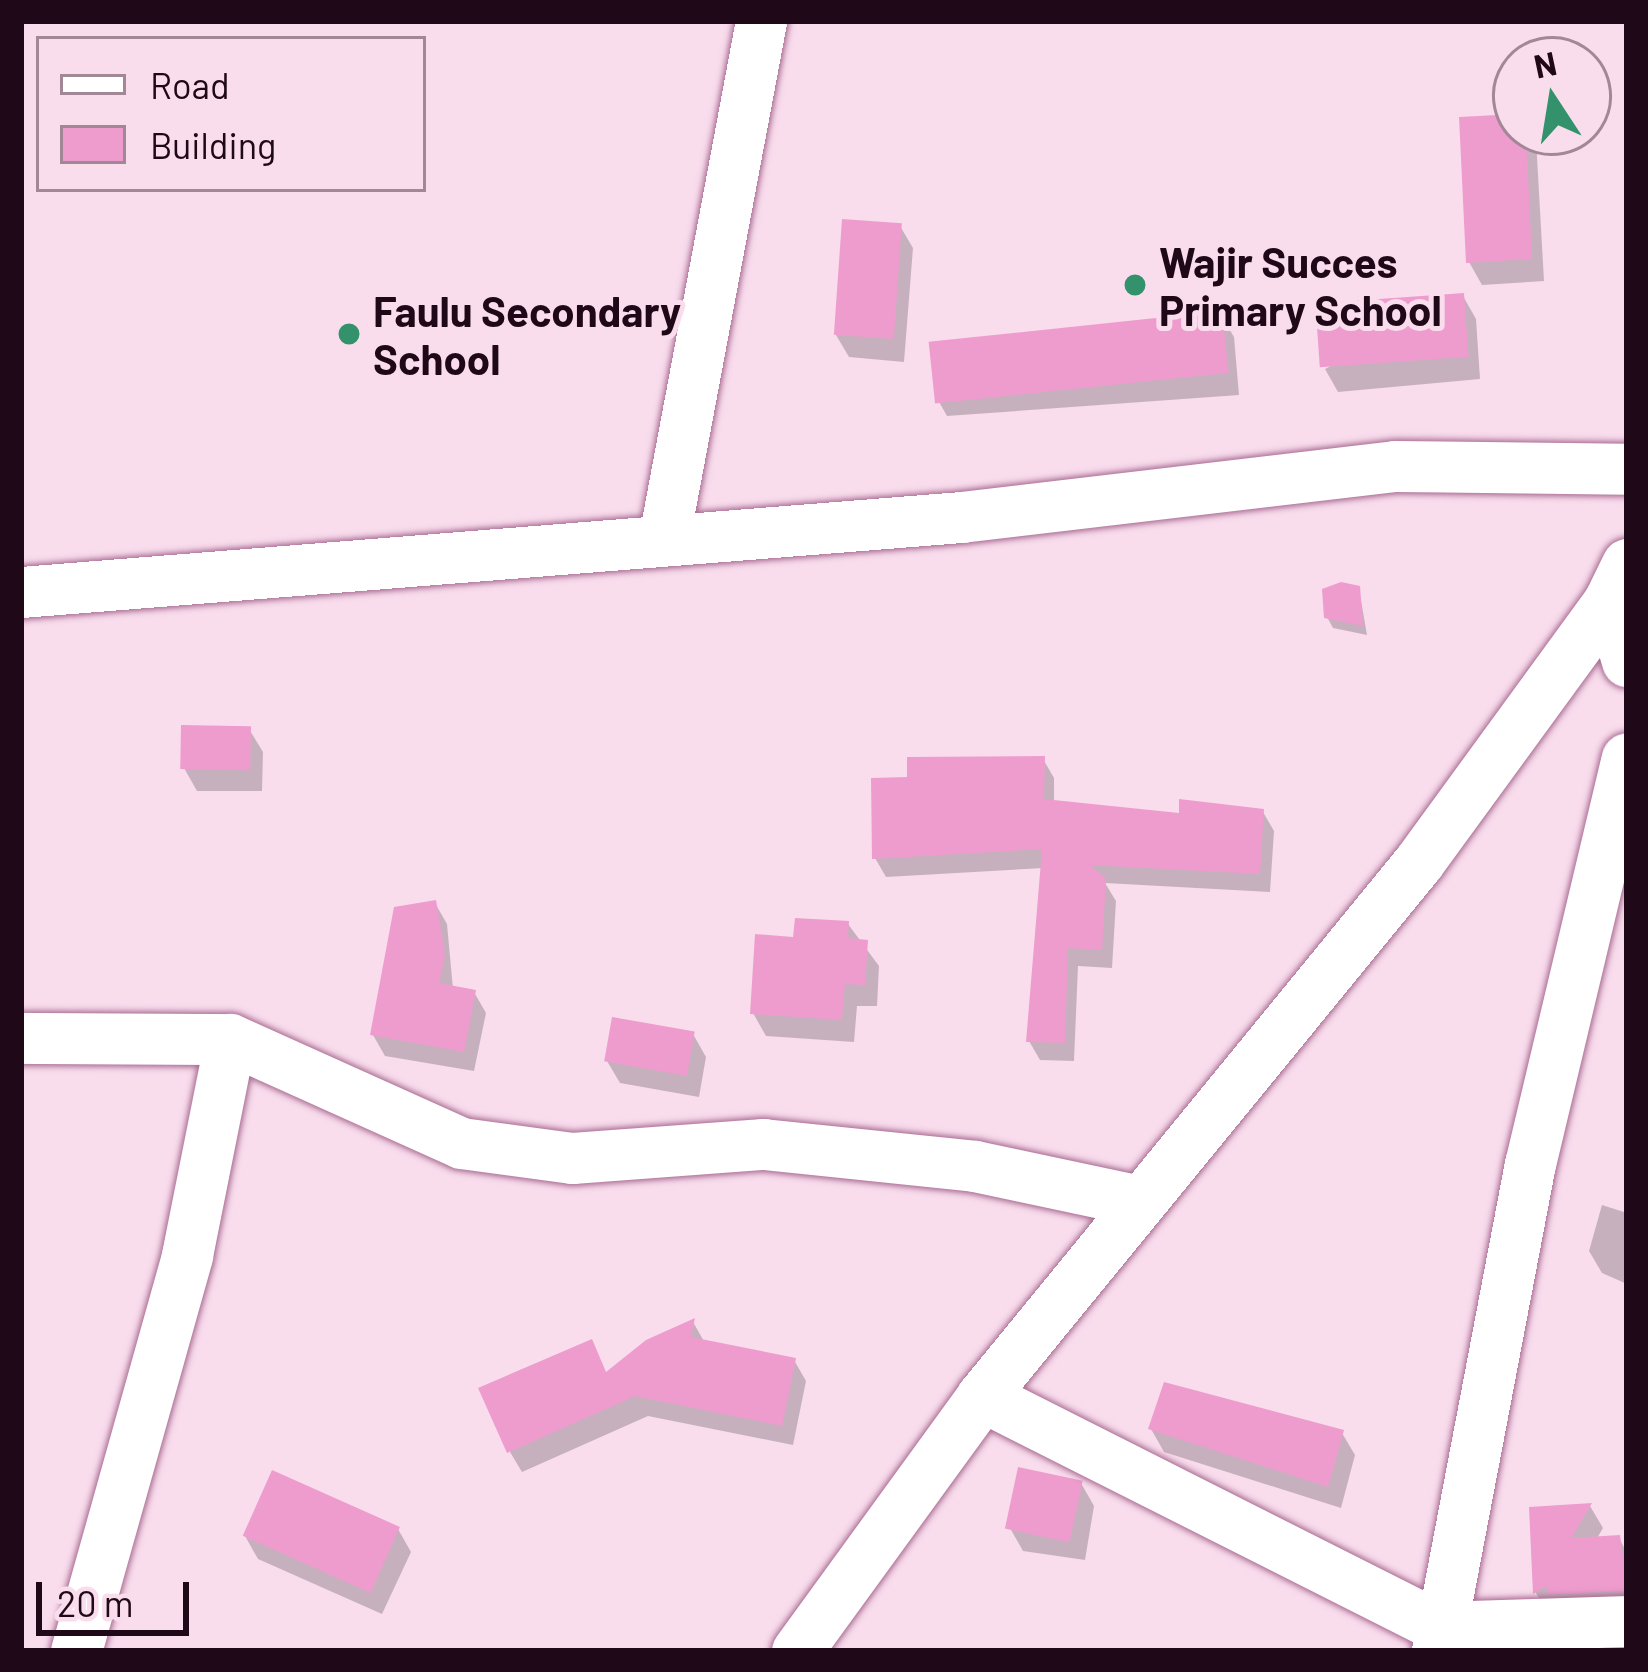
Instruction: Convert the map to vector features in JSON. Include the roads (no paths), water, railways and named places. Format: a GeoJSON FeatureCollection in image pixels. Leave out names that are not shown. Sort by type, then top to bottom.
{"type":"FeatureCollection","features":[{"type":"Feature","properties":{"kind":"street"},"geometry":{"type":"LineString","coordinates":[[664,538],[761,21]]}},
{"type":"Feature","properties":{"kind":"street"},"geometry":{"type":"LineString","coordinates":[[21,592],[961,517],[1395,466],[1627,469]]}},
{"type":"Feature","properties":{"kind":"street"},"geometry":{"type":"LineString","coordinates":[[1618,582],[1627,661]]}},
{"type":"Feature","properties":{"kind":"street"},"geometry":{"type":"LineString","coordinates":[[796,1651],[982,1396],[1418,863],[1618,582]]}},
{"type":"Feature","properties":{"kind":"street"},"geometry":{"type":"LineString","coordinates":[[1438,1639],[1530,1163],[1627,758]]}},
{"type":"Feature","properties":{"kind":"street"},"geometry":{"type":"LineString","coordinates":[[21,1038],[230,1039],[461,1143],[572,1158],[763,1144],[975,1166],[1139,1202]]}},
{"type":"Feature","properties":{"kind":"street"},"geometry":{"type":"LineString","coordinates":[[76,1651],[187,1255],[230,1039]]}},
{"type":"Feature","properties":{"kind":"street"},"geometry":{"type":"LineString","coordinates":[[982,1396],[1438,1639],[1627,1621]]}},
{"type":"Feature","properties":{"kind":"place","name":"Wajir Succes Primary School"},"geometry":{"type":"Point","coordinates":[1135,285]}},
{"type":"Feature","properties":{"kind":"place","name":"Faulu Secondary School"},"geometry":{"type":"Point","coordinates":[349,334]}}]}
